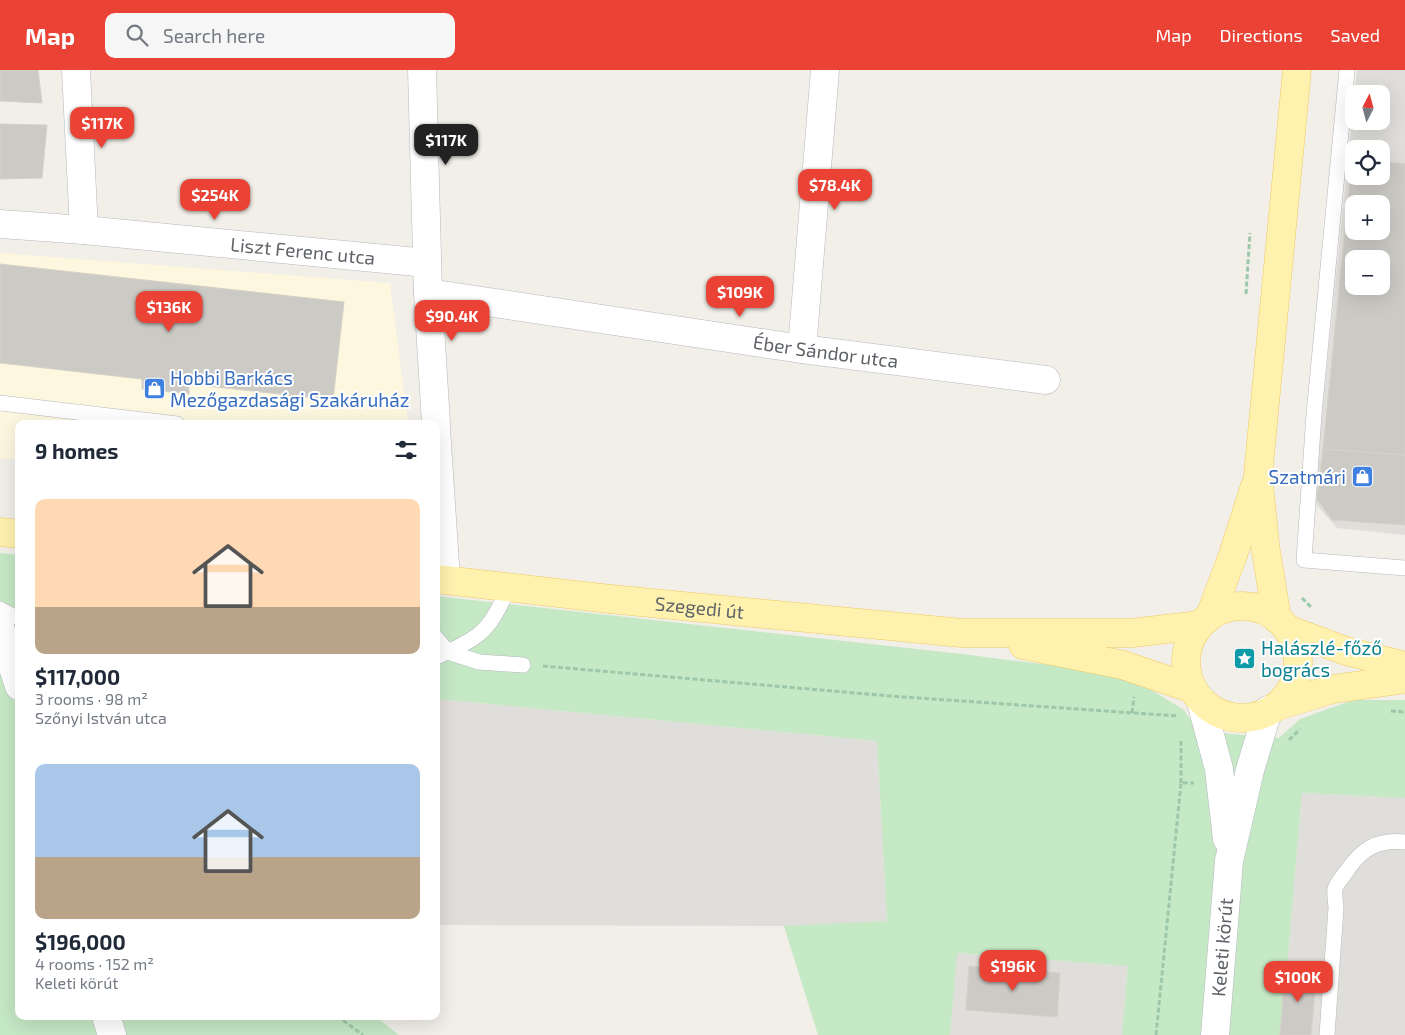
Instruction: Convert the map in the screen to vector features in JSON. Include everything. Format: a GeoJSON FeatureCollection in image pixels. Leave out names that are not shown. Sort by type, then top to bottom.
{"type":"FeatureCollection","features":[{"type":"Feature","properties":{"kind":"main road"},"geometry":{"type":"LineString","coordinates":[[1273,708],[1292,687],[1296,675],[1298,657],[1296,647],[1282,624],[1265,545],[1258,475],[1297,70]]}},
{"type":"Feature","properties":{"kind":"main road"},"geometry":{"type":"LineString","coordinates":[[1258,475],[1233,555],[1205,620],[1193,634],[1188,647],[1186,660],[1188,676],[1197,694],[1214,710],[1226,715],[1236,717],[1255,716],[1273,708],[1333,689],[1405,679]]}},
{"type":"Feature","properties":{"kind":"main road"},"geometry":{"type":"LineString","coordinates":[[0,532],[15,534]]}},
{"type":"Feature","properties":{"kind":"main road","name":"Szegedi út"},"geometry":{"type":"LineString","coordinates":[[441,580],[610,599],[962,633]]}},
{"type":"Feature","properties":{"kind":"main road"},"geometry":{"type":"LineString","coordinates":[[962,633],[1132,632],[1205,620],[1227,608],[1242,606],[1260,609],[1282,624],[1346,651],[1405,666]]}},
{"type":"Feature","properties":{"kind":"main road"},"geometry":{"type":"LineString","coordinates":[[962,633],[1123,665],[1197,694]]}},
{"type":"Feature","properties":{"kind":"street"},"geometry":{"type":"LineString","coordinates":[[76,70],[84,230]]}},
{"type":"Feature","properties":{"kind":"street"},"geometry":{"type":"LineString","coordinates":[[422,70],[428,292],[436,420]]}},
{"type":"Feature","properties":{"kind":"street"},"geometry":{"type":"LineString","coordinates":[[802,349],[825,70]]}},
{"type":"Feature","properties":{"kind":"street","name":"Liszt Ferenc utca"},"geometry":{"type":"LineString","coordinates":[[0,224],[84,230],[427,263]]}},
{"type":"Feature","properties":{"kind":"street","name":"Éber Sándor utca"},"geometry":{"type":"LineString","coordinates":[[428,292],[802,349],[1046,380]]}},
{"type":"Feature","properties":{"kind":"street"},"geometry":{"type":"LineString","coordinates":[[440,546],[441,580]]}},
{"type":"Feature","properties":{"kind":"street"},"geometry":{"type":"LineString","coordinates":[[0,627],[15,674]]}},
{"type":"Feature","properties":{"kind":"street"},"geometry":{"type":"LineString","coordinates":[[1197,694],[1219,769],[1229,861]]}},
{"type":"Feature","properties":{"kind":"street"},"geometry":{"type":"LineString","coordinates":[[1229,861],[1250,770],[1273,708]]}},
{"type":"Feature","properties":{"kind":"street","name":"Keleti körút"},"geometry":{"type":"LineString","coordinates":[[1215,1035],[1229,861]]}},
{"type":"Feature","properties":{"kind":"street"},"geometry":{"type":"LineString","coordinates":[[107,1020],[112,1035]]}},
{"type":"Feature","properties":{"kind":"lane"},"geometry":{"type":"LineString","coordinates":[[1347,70],[1314,414],[1304,560],[1405,568]]}},
{"type":"Feature","properties":{"kind":"lane"},"geometry":{"type":"LineString","coordinates":[[0,403],[142,420]]}},
{"type":"Feature","properties":{"kind":"lane"},"geometry":{"type":"LineString","coordinates":[[442,654],[479,634],[492,620],[509,588]]}},
{"type":"Feature","properties":{"kind":"lane"},"geometry":{"type":"LineString","coordinates":[[0,609],[15,616]]}},
{"type":"Feature","properties":{"kind":"lane"},"geometry":{"type":"LineString","coordinates":[[442,654],[478,662],[523,665]]}},
{"type":"Feature","properties":{"kind":"lane"},"geometry":{"type":"LineString","coordinates":[[1327,1035],[1336,908],[1335,889],[1357,856],[1365,850],[1385,842],[1405,842]]}},
{"type":"Feature","properties":{"kind":"path"},"geometry":{"type":"LineString","coordinates":[[523,665],[890,696],[1132,713]]}},
{"type":"Feature","properties":{"kind":"path"},"geometry":{"type":"LineString","coordinates":[[1156,1035],[1181,783],[1181,736]]}},
{"type":"Feature","properties":{"kind":"path"},"geometry":{"type":"LineString","coordinates":[[1181,783],[1198,783]]}},
{"type":"Feature","properties":{"kind":"path"},"geometry":{"type":"LineString","coordinates":[[343,1020],[363,1035]]}},
{"type":"Feature","properties":{"kind":"shaded area"},"geometry":{"type":"Polygon","coordinates":[[[1357,70],[1405,70],[1405,535],[1337,528],[1313,501],[1345,185],[1390,185],[1390,140],[1350,140],[1351,130],[1390,130],[1390,85],[1355,85],[1357,70]]]}},
{"type":"Feature","properties":{"kind":"shaded area"},"geometry":{"type":"Polygon","coordinates":[[[0,253],[390,283],[407,420],[15,420],[15,460],[0,458],[0,253]]]}},
{"type":"Feature","properties":{"kind":"shaded area"},"geometry":{"type":"Polygon","coordinates":[[[440,699],[877,741],[887,922],[784,926],[440,925],[440,699]]]}},
{"type":"Feature","properties":{"kind":"shaded area"},"geometry":{"type":"Polygon","coordinates":[[[1302,793],[1405,798],[1405,1035],[1281,1035],[1302,793]]]}},
{"type":"Feature","properties":{"kind":"shaded area"},"geometry":{"type":"Polygon","coordinates":[[[956,953],[1128,966],[1122,1035],[950,1035],[956,953]]]}},
{"type":"Feature","properties":{"kind":"green space"},"geometry":{"type":"Polygon","coordinates":[[[0,553],[15,555],[15,1020],[380,1020],[399,1035],[0,1035],[0,553]]]}},
{"type":"Feature","properties":{"kind":"green space"},"geometry":{"type":"Polygon","coordinates":[[[440,596],[962,654],[1127,675],[1184,710],[1198,731],[1279,738],[1300,719],[1353,700],[1405,700],[1405,798],[1302,793],[1281,1035],[1122,1035],[1128,966],[957,953],[950,1035],[818,1035],[784,926],[887,921],[877,741],[440,699],[440,596]]]}},
{"type":"Feature","properties":{"kind":"building"},"geometry":{"type":"Polygon","coordinates":[[[0,70],[38,70],[42,103],[0,101],[0,70]]]}},
{"type":"Feature","properties":{"kind":"building"},"geometry":{"type":"Polygon","coordinates":[[[0,124],[47,125],[42,178],[0,179],[0,124]]]}},
{"type":"Feature","properties":{"kind":"building"},"geometry":{"type":"Polygon","coordinates":[[[1390,162],[1405,164],[1405,455],[1323,449],[1345,229],[1345,240],[1390,240],[1390,195],[1348,195],[1349,185],[1390,185],[1390,162]]]}},
{"type":"Feature","properties":{"kind":"building"},"geometry":{"type":"Polygon","coordinates":[[[0,264],[344,302],[333,400],[189,384],[189,394],[142,389],[142,379],[0,363],[0,264]]]}},
{"type":"Feature","properties":{"kind":"building","name":"Szatmári"},"geometry":{"type":"Polygon","coordinates":[[[1323,449],[1405,455],[1405,525],[1332,520],[1317,499],[1323,449]]]}},
{"type":"Feature","properties":{"kind":"building"},"geometry":{"type":"Polygon","coordinates":[[[969,966],[1060,973],[1057,1017],[966,1010],[969,966]]]}},
{"type":"Feature","properties":{"kind":"building"},"geometry":{"type":"Polygon","coordinates":[[[1285,970],[1317,973],[1311,1035],[1280,1035],[1285,970]]]}},
{"type":"Feature","properties":{"kind":"place","name":"Hobbi Barkács Mezőgazdasági Szakáruház"},"geometry":{"type":"Point","coordinates":[154,389]}},
{"type":"Feature","properties":{"kind":"place","name":"Szatmári"},"geometry":{"type":"Point","coordinates":[1362,477]}},
{"type":"Feature","properties":{"kind":"place","name":"Halászlé-főző bogrács"},"geometry":{"type":"Point","coordinates":[1245,659]}}]}
